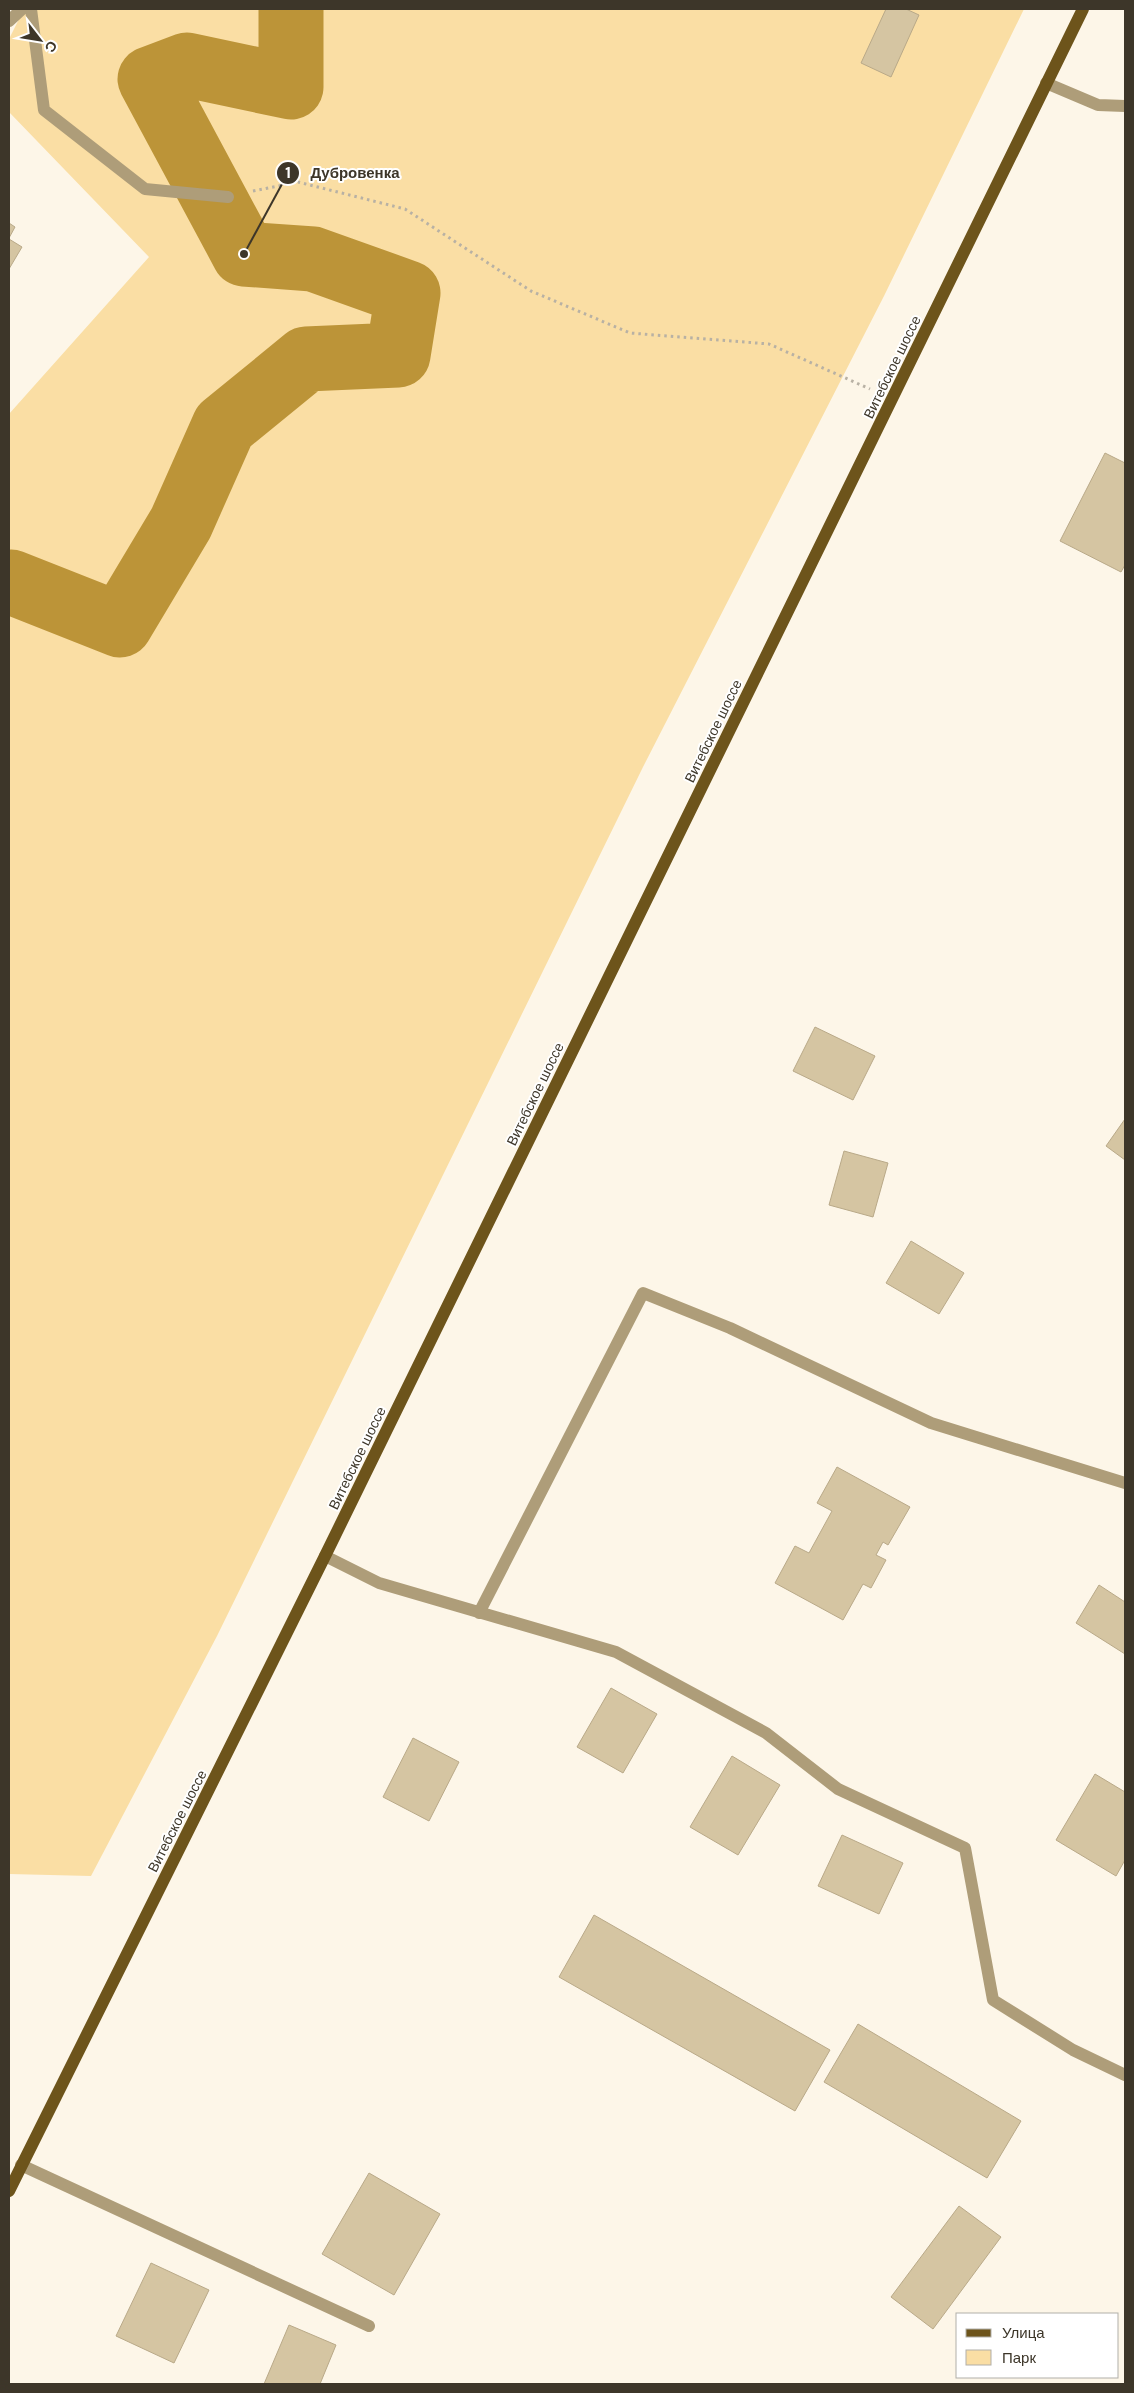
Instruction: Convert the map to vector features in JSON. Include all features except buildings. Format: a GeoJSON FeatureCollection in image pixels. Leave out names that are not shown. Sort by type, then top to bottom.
{"type":"FeatureCollection","features":[{"type":"Feature","properties":{"kind":"main road","name":"Витебское шоссе"},"geometry":{"type":"LineString","coordinates":[[9,2191],[325,1556],[1083,9]]}},
{"type":"Feature","properties":{"kind":"street"},"geometry":{"type":"LineString","coordinates":[[9,20],[22,9]]}},
{"type":"Feature","properties":{"kind":"street"},"geometry":{"type":"LineString","coordinates":[[31,9],[44,110],[145,190],[228,197]]}},
{"type":"Feature","properties":{"kind":"street"},"geometry":{"type":"LineString","coordinates":[[1046,83],[1098,106],[1125,106]]}},
{"type":"Feature","properties":{"kind":"street"},"geometry":{"type":"LineString","coordinates":[[479,1613],[643,1294],[730,1328],[931,1423],[1125,1483]]}},
{"type":"Feature","properties":{"kind":"street"},"geometry":{"type":"LineString","coordinates":[[325,1556],[379,1583],[616,1652],[766,1733],[838,1789],[965,1848],[993,2000],[1073,2050],[1125,2075]]}},
{"type":"Feature","properties":{"kind":"street"},"geometry":{"type":"LineString","coordinates":[[21,2165],[369,2326]]}},
{"type":"Feature","properties":{"kind":"path"},"geometry":{"type":"LineString","coordinates":[[228,197],[298,182],[405,209],[531,291],[630,333],[769,344],[893,399]]}},
{"type":"Feature","properties":{"kind":"green space"},"geometry":{"type":"Polygon","coordinates":[[[24,9],[1024,9],[884,296],[643,767],[217,1636],[91,1876],[9,1874],[9,414],[149,257],[9,112],[9,39],[24,9]]]}},
{"type":"Feature","properties":{"kind":"waterway"},"geometry":{"type":"LineString","coordinates":[[9,584],[11,582],[120,625],[181,523],[224,426],[306,359],[398,355],[408,293],[313,259],[244,254],[150,79],[187,65],[291,87],[291,9]]}},
{"type":"Feature","properties":{"kind":"place","name":"Дубровенка"},"geometry":{"type":"Point","coordinates":[244,254]}}]}
